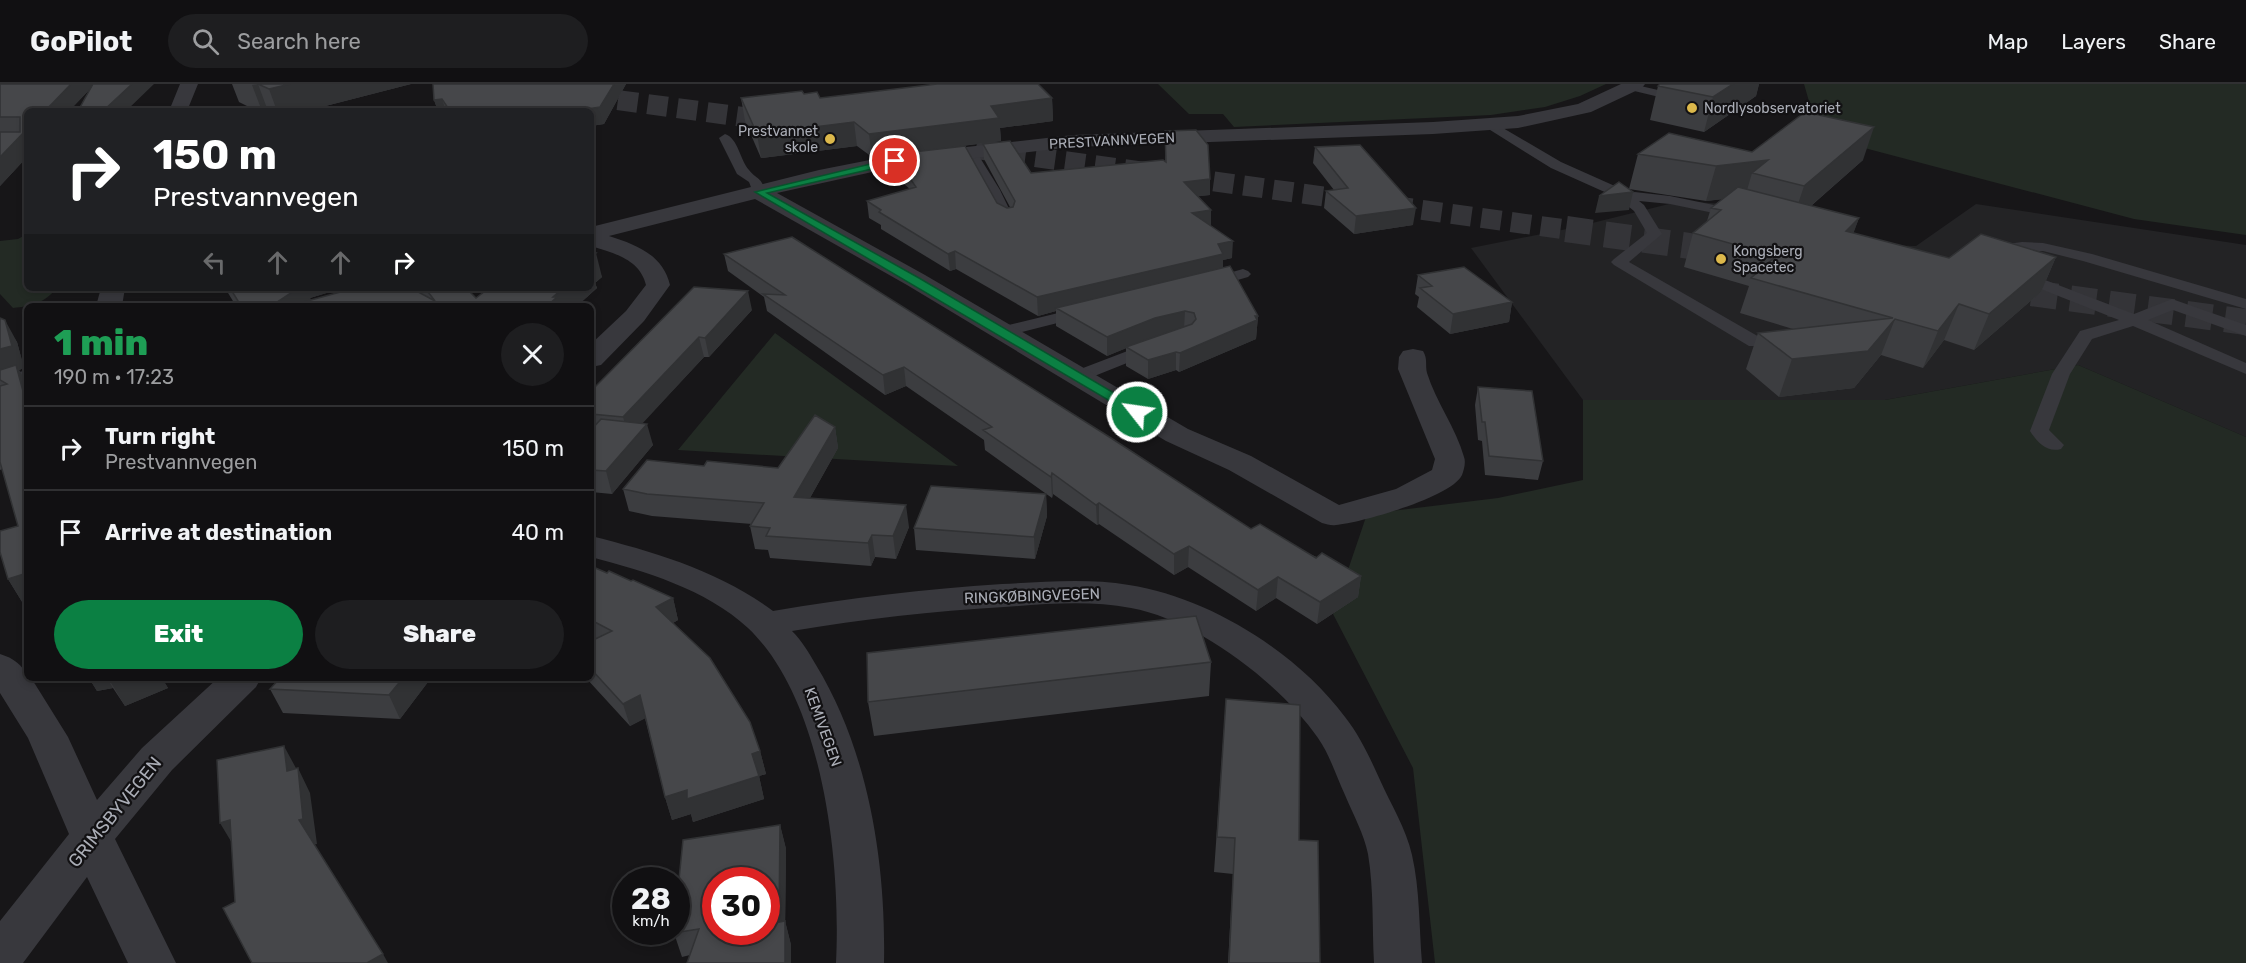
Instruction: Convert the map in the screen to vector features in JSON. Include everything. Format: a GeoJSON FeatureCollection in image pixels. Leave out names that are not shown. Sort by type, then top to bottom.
{"type":"FeatureCollection","features":[{"type":"Feature","properties":{"kind":"street"},"geometry":{"type":"LineString","coordinates":[[179,108],[189,84]]}},
{"type":"Feature","properties":{"kind":"street","name":"PRESTVANNVEGEN"},"geometry":{"type":"LineString","coordinates":[[594,235],[858,168],[969,151],[1125,138],[1246,136],[1491,125],[1566,113],[1595,104],[1633,86]]}},
{"type":"Feature","properties":{"kind":"street"},"geometry":{"type":"LineString","coordinates":[[759,192],[1177,435],[1239,463],[1334,516],[1408,496],[1432,485],[1447,474],[1450,459],[1417,384],[1412,369],[1413,357]]}},
{"type":"Feature","properties":{"kind":"street"},"geometry":{"type":"LineString","coordinates":[[594,237],[645,261],[658,276],[658,285],[635,316],[594,356]]}},
{"type":"Feature","properties":{"kind":"street"},"geometry":{"type":"LineString","coordinates":[[0,386],[24,379]]}},
{"type":"Feature","properties":{"kind":"street","name":"KEMIVEGEN"},"geometry":{"type":"LineString","coordinates":[[594,547],[672,570],[724,594],[766,624],[783,644],[812,693],[838,766],[852,820],[860,884],[860,963]]}},
{"type":"Feature","properties":{"kind":"street","name":"RINGKØBINGVEGEN"},"geometry":{"type":"LineString","coordinates":[[766,624],[810,616],[936,601],[1066,591],[1100,592],[1150,600],[1174,608],[1202,622],[1231,639],[1299,690],[1327,721],[1342,745],[1390,853],[1398,963]]}},
{"type":"Feature","properties":{"kind":"street"},"geometry":{"type":"LineString","coordinates":[[0,667],[21,693],[48,737],[92,840],[152,963]]}},
{"type":"Feature","properties":{"kind":"street","name":"GRIMSBYVEGEN"},"geometry":{"type":"LineString","coordinates":[[0,957],[92,840],[123,796],[157,759],[239,681]]}},
{"type":"Feature","properties":{"kind":"lane"},"geometry":{"type":"LineString","coordinates":[[1633,86],[1680,98]]}},
{"type":"Feature","properties":{"kind":"lane"},"geometry":{"type":"LineString","coordinates":[[1491,125],[1556,165],[1623,195],[1639,208],[1655,234],[1619,262],[1755,342]]}},
{"type":"Feature","properties":{"kind":"lane"},"geometry":{"type":"LineString","coordinates":[[725,138],[744,174],[755,180],[759,192]]}},
{"type":"Feature","properties":{"kind":"lane"},"geometry":{"type":"LineString","coordinates":[[969,151],[993,190],[1007,219]]}},
{"type":"Feature","properties":{"kind":"lane"},"geometry":{"type":"LineString","coordinates":[[1623,195],[1670,200],[1752,218]]}},
{"type":"Feature","properties":{"kind":"lane"},"geometry":{"type":"LineString","coordinates":[[2246,304],[2087,257],[2043,247],[2005,248],[1983,257],[2005,270],[2108,309],[2246,369]]}},
{"type":"Feature","properties":{"kind":"lane"},"geometry":{"type":"LineString","coordinates":[[1190,287],[1243,274]]}},
{"type":"Feature","properties":{"kind":"lane"},"geometry":{"type":"LineString","coordinates":[[2192,288],[2246,289]]}},
{"type":"Feature","properties":{"kind":"lane"},"geometry":{"type":"LineString","coordinates":[[2054,445],[2039,431],[2061,374],[2086,335],[2133,321],[2172,304],[2246,331]]}},
{"type":"Feature","properties":{"kind":"lane"},"geometry":{"type":"LineString","coordinates":[[1002,332],[1100,308]]}},
{"type":"Feature","properties":{"kind":"lane"},"geometry":{"type":"LineString","coordinates":[[1076,377],[1169,341]]}},
{"type":"Feature","properties":{"kind":"shaded area"},"geometry":{"type":"Polygon","coordinates":[[[1158,84],[1606,84],[1580,96],[1545,107],[1491,115],[1234,127],[1223,114],[1189,114],[1158,84]]]}},
{"type":"Feature","properties":{"kind":"shaded area"},"geometry":{"type":"Polygon","coordinates":[[[1804,84],[2246,84],[2246,235],[2134,219],[1819,136],[1804,84]]]}},
{"type":"Feature","properties":{"kind":"shaded area"},"geometry":{"type":"Polygon","coordinates":[[[1681,201],[1725,204],[1883,245],[1916,246],[1976,204],[2246,245],[2246,437],[2078,365],[1885,400],[1583,400],[1471,248],[1572,228],[1681,201]]]}},
{"type":"Feature","properties":{"kind":"shaded area"},"geometry":{"type":"Polygon","coordinates":[[[24,236],[24,291],[54,291],[37,303],[24,303],[24,306],[13,308],[0,294],[0,241],[18,239],[24,236]]]}},
{"type":"Feature","properties":{"kind":"shaded area"},"geometry":{"type":"Polygon","coordinates":[[[775,333],[958,466],[678,450],[775,333]]]}},
{"type":"Feature","properties":{"kind":"shaded area"},"geometry":{"type":"Polygon","coordinates":[[[2078,365],[2246,437],[2246,963],[1435,963],[1413,768],[1333,614],[1367,514],[1498,498],[1583,480],[1583,400],[1885,400],[2078,365]]]}},
{"type":"Feature","properties":{"kind":"building"},"geometry":{"type":"Polygon","coordinates":[[[0,84],[71,84],[48,108],[24,108],[24,132],[0,157],[0,132],[20,132],[20,117],[0,117],[0,84]]]}},
{"type":"Feature","properties":{"kind":"building"},"geometry":{"type":"Polygon","coordinates":[[[93,84],[132,84],[106,108],[80,108],[93,84]]]}},
{"type":"Feature","properties":{"kind":"building"},"geometry":{"type":"Polygon","coordinates":[[[258,84],[290,84],[269,89],[258,84]]]}},
{"type":"Feature","properties":{"kind":"building"},"geometry":{"type":"Polygon","coordinates":[[[433,84],[614,84],[600,107],[594,108],[448,108],[442,99],[434,100],[433,84]]]}},
{"type":"Feature","properties":{"kind":"building"},"geometry":{"type":"Polygon","coordinates":[[[937,84],[1038,84],[1052,98],[991,106],[999,118],[869,134],[854,122],[757,134],[741,98],[802,91],[804,94],[817,92],[820,98],[937,84]]]}},
{"type":"Feature","properties":{"kind":"building"},"geometry":{"type":"Polygon","coordinates":[[[1660,84],[1733,84],[1713,97],[1658,86],[1660,84]]]}},
{"type":"Feature","properties":{"kind":"building"},"geometry":{"type":"Polygon","coordinates":[[[1805,112],[1874,127],[1804,186],[1752,173],[1768,160],[1716,166],[1638,154],[1669,133],[1752,152],[1805,112]]]}},
{"type":"Feature","properties":{"kind":"building"},"geometry":{"type":"Polygon","coordinates":[[[1196,130],[1208,145],[1210,179],[1184,182],[1211,210],[1192,213],[1233,241],[1218,244],[1223,254],[1037,297],[955,251],[948,254],[879,212],[881,210],[867,201],[916,187],[909,177],[914,176],[887,155],[965,146],[997,203],[1007,208],[1013,207],[1015,201],[983,144],[1010,141],[1031,173],[1163,160],[1166,162],[1165,131],[1196,130]]]}},
{"type":"Feature","properties":{"kind":"building"},"geometry":{"type":"Polygon","coordinates":[[[1360,145],[1416,208],[1356,216],[1326,191],[1348,188],[1315,147],[1360,145]]]}},
{"type":"Feature","properties":{"kind":"building"},"geometry":{"type":"Polygon","coordinates":[[[1619,182],[1633,192],[1599,196],[1619,182]]]}},
{"type":"Feature","properties":{"kind":"building"},"geometry":{"type":"Polygon","coordinates":[[[1738,187],[1859,218],[1846,231],[1949,258],[1981,234],[2056,257],[1989,314],[1959,304],[1938,331],[1895,319],[1868,351],[1792,359],[1758,333],[1893,318],[1751,278],[1776,256],[1693,233],[1721,210],[1711,208],[1738,187]]]}},
{"type":"Feature","properties":{"kind":"building"},"geometry":{"type":"Polygon","coordinates":[[[792,237],[1251,529],[1260,524],[1316,558],[1322,553],[1361,576],[1320,602],[1278,577],[1258,590],[1189,546],[1174,554],[1099,503],[1096,505],[1052,473],[1051,477],[983,430],[992,427],[904,367],[883,375],[763,294],[785,295],[724,254],[792,237]]]}},
{"type":"Feature","properties":{"kind":"building"},"geometry":{"type":"Polygon","coordinates":[[[1230,266],[1258,316],[1255,316],[1257,320],[1180,353],[1176,352],[1148,360],[1126,347],[1192,324],[1196,319],[1194,313],[1185,311],[1155,318],[1107,337],[1056,308],[1230,266]]]}},
{"type":"Feature","properties":{"kind":"building"},"geometry":{"type":"Polygon","coordinates":[[[1464,267],[1512,302],[1453,314],[1420,288],[1432,286],[1418,275],[1464,267]]]}},
{"type":"Feature","properties":{"kind":"building"},"geometry":{"type":"Polygon","coordinates":[[[694,287],[748,291],[705,338],[699,337],[623,417],[594,414],[594,388],[694,287]]]}},
{"type":"Feature","properties":{"kind":"building"},"geometry":{"type":"Polygon","coordinates":[[[232,291],[294,291],[276,303],[239,303],[232,291]]]}},
{"type":"Feature","properties":{"kind":"building"},"geometry":{"type":"Polygon","coordinates":[[[344,291],[417,291],[435,301],[427,291],[469,291],[476,298],[485,291],[560,291],[550,303],[300,303],[344,291]]]}},
{"type":"Feature","properties":{"kind":"building"},"geometry":{"type":"Polygon","coordinates":[[[0,318],[5,320],[12,346],[0,349],[0,318]]]}},
{"type":"Feature","properties":{"kind":"building"},"geometry":{"type":"Polygon","coordinates":[[[16,365],[24,395],[24,574],[8,579],[0,552],[0,531],[18,526],[0,462],[0,386],[7,384],[0,380],[0,370],[16,365]]]}},
{"type":"Feature","properties":{"kind":"building"},"geometry":{"type":"Polygon","coordinates":[[[1478,387],[1532,391],[1543,461],[1489,456],[1478,387]]]}},
{"type":"Feature","properties":{"kind":"building"},"geometry":{"type":"Polygon","coordinates":[[[815,415],[835,427],[794,497],[906,505],[893,536],[872,535],[868,543],[766,536],[770,528],[750,526],[764,503],[647,494],[623,489],[647,460],[704,466],[707,461],[778,468],[815,415]]]}},
{"type":"Feature","properties":{"kind":"building"},"geometry":{"type":"Polygon","coordinates":[[[601,419],[647,424],[606,471],[594,470],[594,427],[601,419]]]}},
{"type":"Feature","properties":{"kind":"building"},"geometry":{"type":"Polygon","coordinates":[[[931,486],[1046,494],[1034,537],[914,528],[931,486]]]}},
{"type":"Feature","properties":{"kind":"building"},"geometry":{"type":"Polygon","coordinates":[[[594,567],[633,580],[673,598],[656,607],[710,658],[750,722],[760,751],[752,754],[759,776],[687,799],[687,790],[665,797],[640,695],[623,704],[594,672],[594,640],[612,631],[594,622],[594,567]]]}},
{"type":"Feature","properties":{"kind":"building"},"geometry":{"type":"Polygon","coordinates":[[[1196,616],[1211,662],[868,702],[867,653],[1196,616]]]}},
{"type":"Feature","properties":{"kind":"building"},"geometry":{"type":"Polygon","coordinates":[[[277,681],[401,681],[389,695],[270,689],[277,681]]]}},
{"type":"Feature","properties":{"kind":"building"},"geometry":{"type":"Polygon","coordinates":[[[1226,699],[1300,705],[1299,840],[1318,841],[1320,963],[1229,963],[1235,838],[1217,837],[1226,699]]]}},
{"type":"Feature","properties":{"kind":"building"},"geometry":{"type":"Polygon","coordinates":[[[284,746],[287,771],[298,768],[303,819],[299,820],[383,954],[367,963],[252,963],[223,908],[235,902],[230,820],[220,823],[217,760],[284,746]]]}},
{"type":"Feature","properties":{"kind":"building"},"geometry":{"type":"Polygon","coordinates":[[[780,825],[780,867],[702,867],[702,945],[780,945],[780,922],[785,921],[785,963],[687,963],[699,929],[690,930],[690,867],[680,867],[683,840],[780,825]]]}},
{"type":"Feature","properties":{"kind":"tunnel"},"geometry":{"type":"LineString","coordinates":[[499,84],[788,123]]}},
{"type":"Feature","properties":{"kind":"tunnel"},"geometry":{"type":"LineString","coordinates":[[976,149],[1577,231]]}},
{"type":"Feature","properties":{"kind":"tunnel"},"geometry":{"type":"LineString","coordinates":[[1566,229],[1733,252]]}},
{"type":"Feature","properties":{"kind":"tunnel"},"geometry":{"type":"LineString","coordinates":[[1993,288],[2246,322]]}},
{"type":"Feature","properties":{"kind":"place","name":"Nordlysobservatoriet"},"geometry":{"type":"Point","coordinates":[1692,108]}},
{"type":"Feature","properties":{"kind":"place","name":"Prestvannet skole"},"geometry":{"type":"Point","coordinates":[830,139]}},
{"type":"Feature","properties":{"kind":"place","name":"Kongsberg Spacetec"},"geometry":{"type":"Point","coordinates":[1721,259]}},
{"type":"Feature","properties":{"kind":"route"},"geometry":{"type":"LineString","coordinates":[[895,161],[819,176],[759,192],[916,280],[966,312],[1137,412]]}}]}
